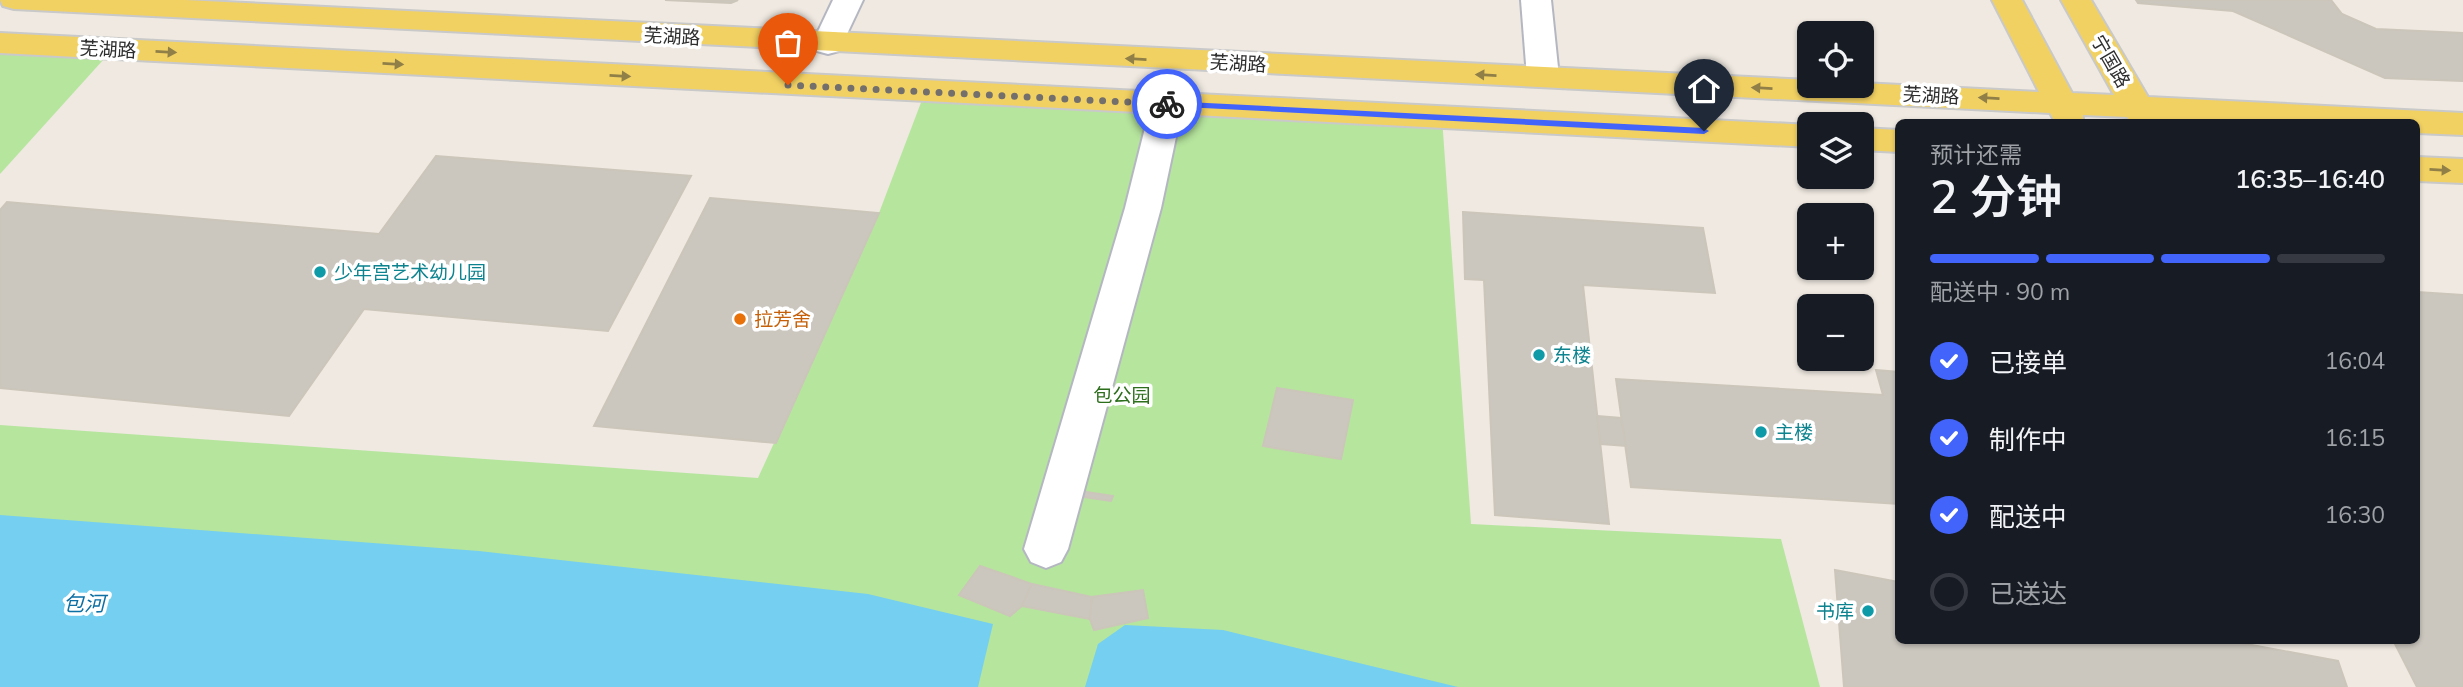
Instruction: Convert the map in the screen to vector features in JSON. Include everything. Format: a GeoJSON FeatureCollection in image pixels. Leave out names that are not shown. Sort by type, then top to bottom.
{"type":"FeatureCollection","features":[{"type":"Feature","properties":{"kind":"main road","name":"芜湖路"},"geometry":{"type":"LineString","coordinates":[[14,0],[828,44],[1543,77],[2064,112],[2285,119]]}},
{"type":"Feature","properties":{"kind":"main road"},"geometry":{"type":"LineString","coordinates":[[2007,0],[2064,112]]}},
{"type":"Feature","properties":{"kind":"main road","name":"宁国路"},"geometry":{"type":"LineString","coordinates":[[2076,0],[2142,115]]}},
{"type":"Feature","properties":{"kind":"main road","name":"芜湖路"},"geometry":{"type":"LineString","coordinates":[[0,43],[1797,135]]}},
{"type":"Feature","properties":{"kind":"main road","name":"芜湖路"},"geometry":{"type":"LineString","coordinates":[[2420,123],[2463,124]]}},
{"type":"Feature","properties":{"kind":"main road"},"geometry":{"type":"LineString","coordinates":[[1874,140],[1895,141]]}},
{"type":"Feature","properties":{"kind":"main road"},"geometry":{"type":"LineString","coordinates":[[2420,169],[2463,172]]}},
{"type":"Feature","properties":{"kind":"street"},"geometry":{"type":"LineString","coordinates":[[828,44],[848,0]]}},
{"type":"Feature","properties":{"kind":"street"},"geometry":{"type":"LineString","coordinates":[[1536,0],[1543,77]]}},
{"type":"Feature","properties":{"kind":"street"},"geometry":{"type":"LineString","coordinates":[[1046,549],[1143,208],[1167,104]]}},
{"type":"Feature","properties":{"kind":"green space"},"geometry":{"type":"Polygon","coordinates":[[[0,43],[113,49],[0,174],[0,43]]]}},
{"type":"Feature","properties":{"kind":"green space","name":"包公园"},"geometry":{"type":"Polygon","coordinates":[[[925,92],[1442,118],[1471,524],[1781,539],[1820,687],[0,687],[0,425],[758,478],[879,213],[925,92]]]}},
{"type":"Feature","properties":{"kind":"water","name":"包河"},"geometry":{"type":"Polygon","coordinates":[[[0,515],[479,551],[868,594],[993,624],[978,687],[0,687],[0,515]]]}},
{"type":"Feature","properties":{"kind":"water"},"geometry":{"type":"Polygon","coordinates":[[[1125,625],[1223,630],[1458,687],[1085,687],[1098,644],[1125,625]]]}},
{"type":"Feature","properties":{"kind":"building"},"geometry":{"type":"Polygon","coordinates":[[[665,0],[738,0],[731,3],[665,0]]]}},
{"type":"Feature","properties":{"kind":"building"},"geometry":{"type":"Polygon","coordinates":[[[2136,0],[2331,0],[2342,14],[2376,29],[2463,33],[2463,81],[2385,78],[2233,11],[2138,3],[2136,0]]]}},
{"type":"Feature","properties":{"kind":"building","name":"少年宫艺术幼儿园"},"geometry":{"type":"Polygon","coordinates":[[[436,156],[691,176],[608,331],[364,309],[289,416],[0,388],[0,210],[7,202],[379,234],[436,156]]]}},
{"type":"Feature","properties":{"kind":"building","name":"拉芳舍"},"geometry":{"type":"Polygon","coordinates":[[[710,198],[879,213],[776,443],[594,426],[710,198]]]}},
{"type":"Feature","properties":{"kind":"building","name":"东楼"},"geometry":{"type":"Polygon","coordinates":[[[1463,212],[1703,228],[1715,293],[1583,285],[1609,524],[1495,515],[1484,280],[1465,279],[1463,212]]]}},
{"type":"Feature","properties":{"kind":"building"},"geometry":{"type":"Polygon","coordinates":[[[2420,292],[2463,295],[2463,687],[2417,687],[2395,644],[2420,644],[2420,292]]]}},
{"type":"Feature","properties":{"kind":"building","name":"主楼"},"geometry":{"type":"Polygon","coordinates":[[[1876,370],[1895,372],[1895,504],[1631,487],[1616,379],[1883,395],[1876,370]]]}},
{"type":"Feature","properties":{"kind":"building"},"geometry":{"type":"Polygon","coordinates":[[[1277,388],[1353,400],[1341,459],[1263,446],[1277,388]]]}},
{"type":"Feature","properties":{"kind":"building"},"geometry":{"type":"Polygon","coordinates":[[[1597,416],[1621,418],[1626,446],[1601,444],[1597,416]]]}},
{"type":"Feature","properties":{"kind":"building"},"geometry":{"type":"Polygon","coordinates":[[[1073,490],[1113,496],[1111,501],[1070,495],[1073,490]]]}},
{"type":"Feature","properties":{"kind":"building"},"geometry":{"type":"Polygon","coordinates":[[[980,566],[1032,584],[1022,606],[1010,616],[959,595],[980,566]]]}},
{"type":"Feature","properties":{"kind":"building","name":"书库"},"geometry":{"type":"Polygon","coordinates":[[[1835,570],[1895,581],[1895,644],[2247,644],[2338,661],[2347,687],[1844,687],[1835,570]]]}},
{"type":"Feature","properties":{"kind":"building"},"geometry":{"type":"Polygon","coordinates":[[[1032,584],[1092,597],[1090,619],[1022,606],[1032,584]]]}},
{"type":"Feature","properties":{"kind":"building"},"geometry":{"type":"Polygon","coordinates":[[[1143,590],[1148,618],[1094,630],[1090,619],[1092,597],[1143,590]]]}},
{"type":"Feature","properties":{"kind":"way so far"},"geometry":{"type":"LineString","coordinates":[[788,85],[1167,104]]}},
{"type":"Feature","properties":{"kind":"place","name":"少年宫艺术幼儿园"},"geometry":{"type":"Point","coordinates":[320,272]}},
{"type":"Feature","properties":{"kind":"place","name":"拉芳舍"},"geometry":{"type":"Point","coordinates":[740,319]}},
{"type":"Feature","properties":{"kind":"place","name":"东楼"},"geometry":{"type":"Point","coordinates":[1539,355]}},
{"type":"Feature","properties":{"kind":"place","name":"主楼"},"geometry":{"type":"Point","coordinates":[1761,432]}},
{"type":"Feature","properties":{"kind":"place","name":"书库"},"geometry":{"type":"Point","coordinates":[1868,611]}},
{"type":"Feature","properties":{"kind":"route"},"geometry":{"type":"LineString","coordinates":[[1167,104],[1704,131]]}}]}
